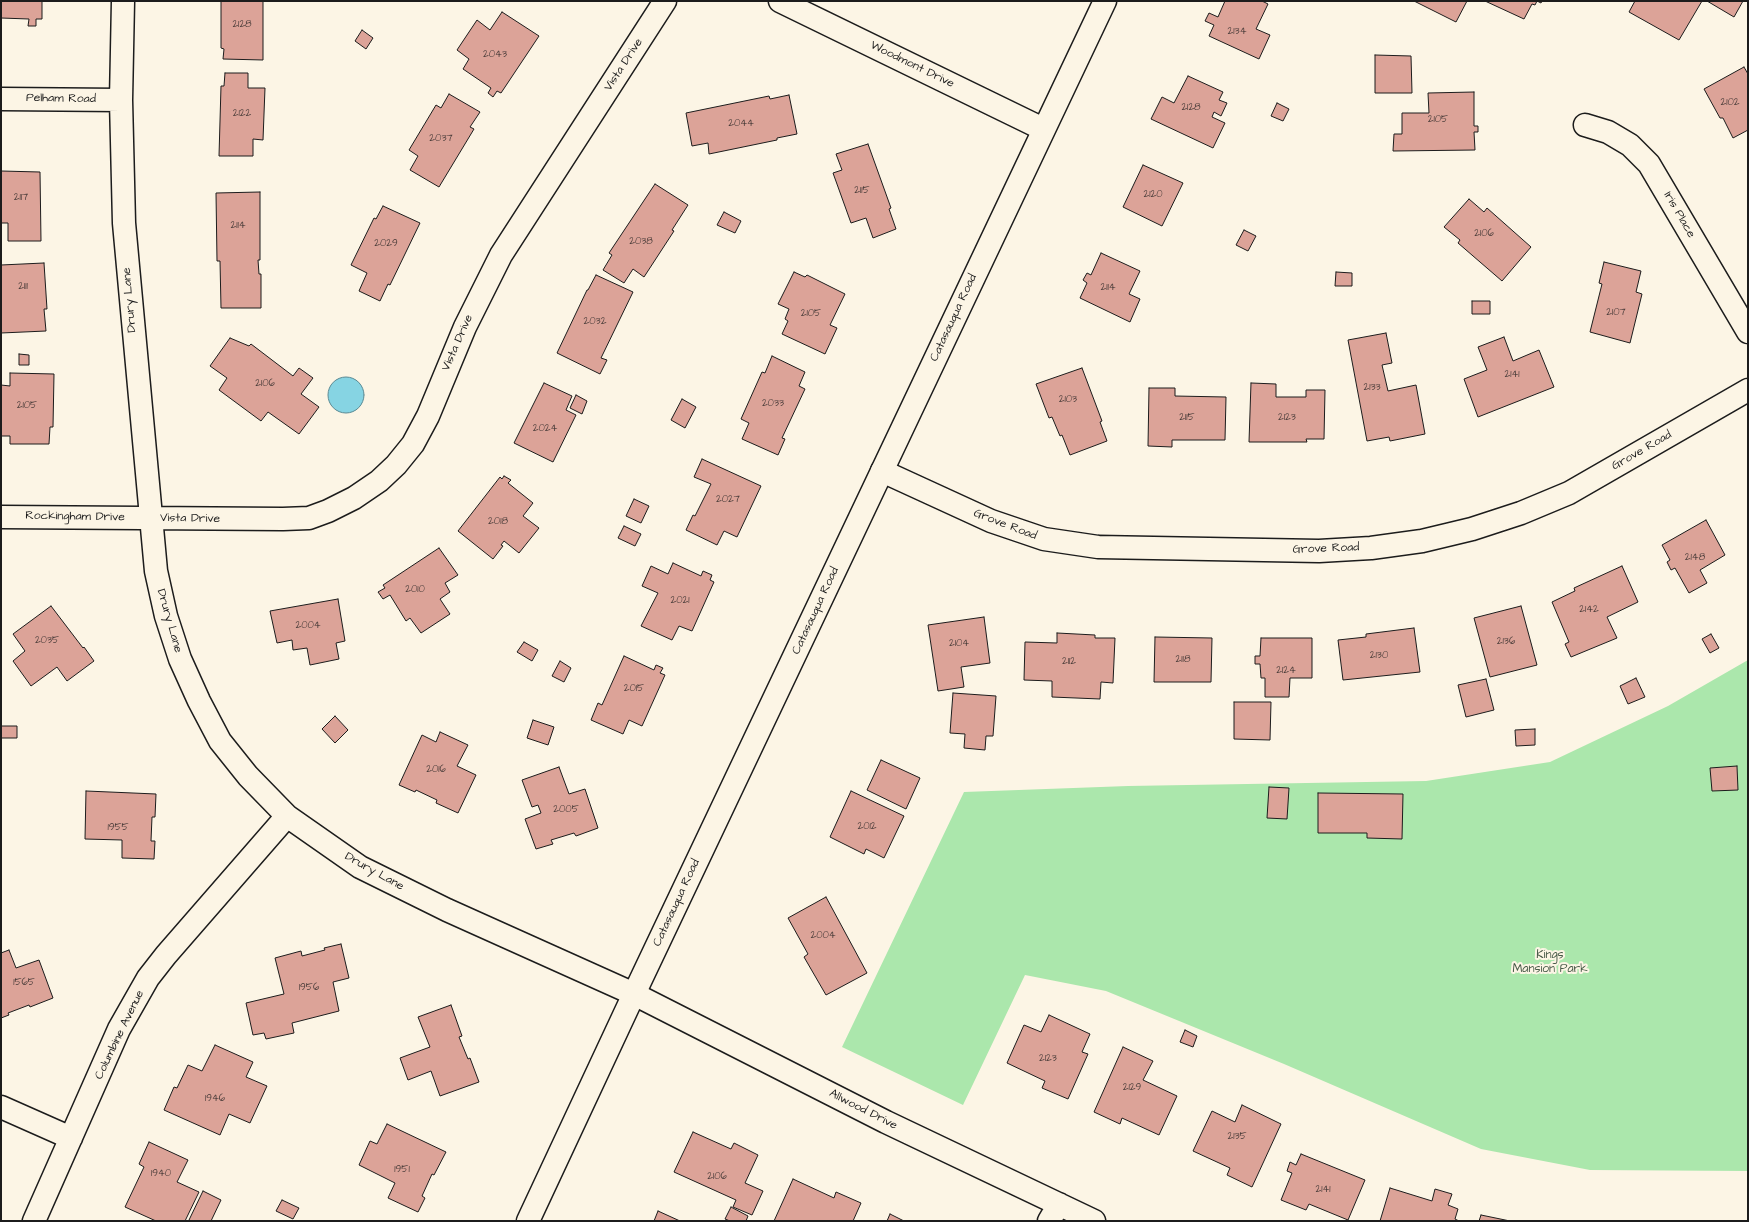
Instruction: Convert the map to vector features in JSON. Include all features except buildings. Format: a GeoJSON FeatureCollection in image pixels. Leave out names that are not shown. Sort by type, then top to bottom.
{"type":"FeatureCollection","features":[{"type":"Feature","properties":{"kind":"street","name":"Drury Lane"},"geometry":{"type":"LineString","coordinates":[[123,1],[121,100],[124,223],[150,518],[156,571],[166,616],[180,659],[198,701],[220,741],[248,776],[288,816],[360,867],[447,910],[634,994]]}},
{"type":"Feature","properties":{"kind":"street","name":"Vista Drive"},"geometry":{"type":"LineString","coordinates":[[150,518],[309,518],[328,511],[354,498],[379,481],[396,465],[412,444],[428,416],[465,327],[501,255],[665,1]]}},
{"type":"Feature","properties":{"kind":"street","name":"Woodmont Drive"},"geometry":{"type":"LineString","coordinates":[[780,1],[1044,130]]}},
{"type":"Feature","properties":{"kind":"street","name":"Catasauqua Road"},"geometry":{"type":"LineString","coordinates":[[528,1221],[1104,1]]}},
{"type":"Feature","properties":{"kind":"street","name":"Pelham Road"},"geometry":{"type":"LineString","coordinates":[[1,99],[121,100]]}},
{"type":"Feature","properties":{"kind":"street","name":"Iris Place"},"geometry":{"type":"LineString","coordinates":[[1585,125],[1608,132],[1630,145],[1649,164],[1748,332]]}},
{"type":"Feature","properties":{"kind":"street","name":"Grove Road"},"geometry":{"type":"LineString","coordinates":[[882,471],[991,521],[1044,539],[1098,547],[1319,551],[1371,548],[1422,541],[1472,529],[1521,513],[1569,493],[1748,390]]}},
{"type":"Feature","properties":{"kind":"street","name":"Rockingham Drive"},"geometry":{"type":"LineString","coordinates":[[1,517],[150,518]]}},
{"type":"Feature","properties":{"kind":"street","name":"Columbine Avenue"},"geometry":{"type":"LineString","coordinates":[[34,1221],[119,1029],[148,978],[166,955],[288,816]]}},
{"type":"Feature","properties":{"kind":"street","name":"Allwood Drive"},"geometry":{"type":"LineString","coordinates":[[634,994],[886,1122],[1054,1212],[1094,1221]]}},
{"type":"Feature","properties":{"kind":"street"},"geometry":{"type":"LineString","coordinates":[[1,1107],[71,1138]]}},
{"type":"Feature","properties":{"kind":"green space","name":"Kings Mansion Park"},"geometry":{"type":"Polygon","coordinates":[[[1748,660],[1748,1171],[1590,1170],[1481,1149],[1284,1064],[1106,991],[1025,975],[963,1105],[842,1047],[964,792],[1128,786],[1426,781],[1550,762],[1668,706],[1748,660]]]}},
{"type":"Feature","properties":{"kind":"water"},"geometry":{"type":"Polygon","coordinates":[[[346,377],[356,380],[361,385],[364,395],[361,405],[356,410],[346,413],[336,410],[331,405],[328,395],[331,385],[336,380],[346,377]]]}}]}
